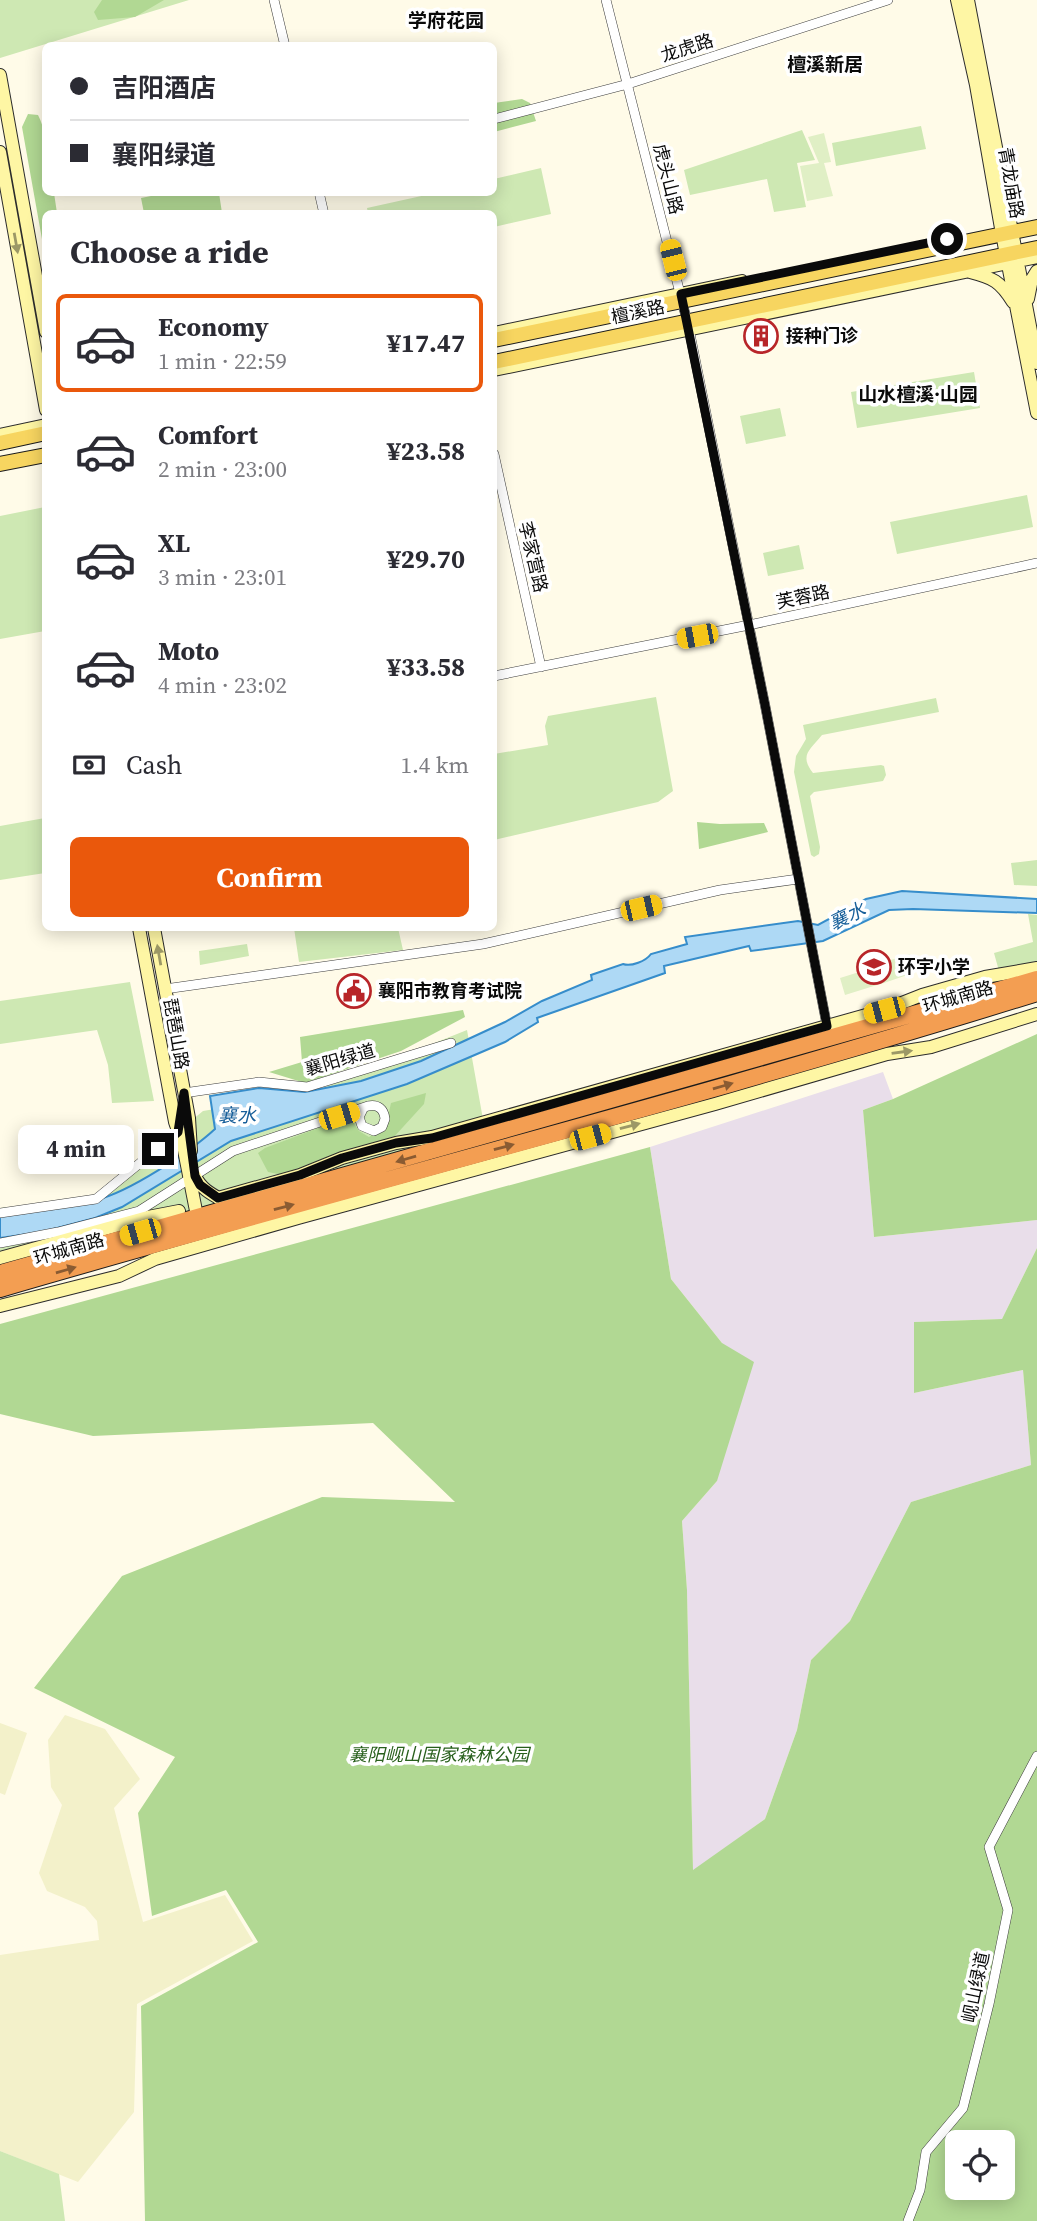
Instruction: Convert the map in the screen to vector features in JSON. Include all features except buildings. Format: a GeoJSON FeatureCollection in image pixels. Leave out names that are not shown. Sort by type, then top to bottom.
{"type":"FeatureCollection","features":[{"type":"Feature","properties":{"kind":"highway","name":"环城南路"},"geometry":{"type":"LineString","coordinates":[[0,1289],[204,1229],[696,1093],[1037,979]]}},
{"type":"Feature","properties":{"kind":"highway","name":"环城南路"},"geometry":{"type":"LineString","coordinates":[[204,1229],[226,1202],[1037,993]]}},
{"type":"Feature","properties":{"kind":"highway","name":"环城南路"},"geometry":{"type":"LineString","coordinates":[[0,1273],[166,1225],[204,1229]]}},
{"type":"Feature","properties":{"kind":"main road","name":"檀溪路"},"geometry":{"type":"LineString","coordinates":[[497,339],[682,297],[1007,230],[1037,227]]}},
{"type":"Feature","properties":{"kind":"main road","name":"檀溪路"},"geometry":{"type":"LineString","coordinates":[[497,361],[1012,258],[1037,248]]}},
{"type":"Feature","properties":{"kind":"main road"},"geometry":{"type":"LineString","coordinates":[[0,443],[42,434]]}},
{"type":"Feature","properties":{"kind":"main road"},"geometry":{"type":"LineString","coordinates":[[0,464],[42,460]]}},
{"type":"Feature","properties":{"kind":"street"},"geometry":{"type":"LineString","coordinates":[[274,0],[284,42]]}},
{"type":"Feature","properties":{"kind":"street","name":"虎头山路"},"geometry":{"type":"LineString","coordinates":[[607,0],[688,325],[831,1047]]}},
{"type":"Feature","properties":{"kind":"street","name":"龙虎路"},"geometry":{"type":"LineString","coordinates":[[497,119],[628,84],[888,0]]}},
{"type":"Feature","properties":{"kind":"street","name":"青龙庙路"},"geometry":{"type":"LineString","coordinates":[[957,0],[1007,230]]}},
{"type":"Feature","properties":{"kind":"street","name":"青龙庙路"},"geometry":{"type":"LineString","coordinates":[[968,0],[1037,413]]}},
{"type":"Feature","properties":{"kind":"street"},"geometry":{"type":"LineString","coordinates":[[0,75],[42,310]]}},
{"type":"Feature","properties":{"kind":"street"},"geometry":{"type":"LineString","coordinates":[[0,152],[42,393]]}},
{"type":"Feature","properties":{"kind":"street"},"geometry":{"type":"LineString","coordinates":[[1007,230],[1037,221]]}},
{"type":"Feature","properties":{"kind":"street"},"geometry":{"type":"LineString","coordinates":[[497,369],[688,325],[966,272],[1012,258],[1037,257]]}},
{"type":"Feature","properties":{"kind":"street"},"geometry":{"type":"LineString","coordinates":[[966,272],[990,277],[1003,287],[1021,308],[1037,271]]}},
{"type":"Feature","properties":{"kind":"street"},"geometry":{"type":"LineString","coordinates":[[497,332],[682,297]]}},
{"type":"Feature","properties":{"kind":"street","name":"青龙庙路"},"geometry":{"type":"LineString","coordinates":[[1021,308],[1037,363]]}},
{"type":"Feature","properties":{"kind":"street"},"geometry":{"type":"LineString","coordinates":[[28,429],[42,410]]}},
{"type":"Feature","properties":{"kind":"street"},"geometry":{"type":"LineString","coordinates":[[0,435],[42,426]]}},
{"type":"Feature","properties":{"kind":"street"},"geometry":{"type":"LineString","coordinates":[[0,470],[42,460]]}},
{"type":"Feature","properties":{"kind":"street","name":"李家营路"},"geometry":{"type":"LineString","coordinates":[[497,468],[541,667]]}},
{"type":"Feature","properties":{"kind":"street","name":"芙蓉路"},"geometry":{"type":"LineString","coordinates":[[497,675],[749,625],[1037,562]]}},
{"type":"Feature","properties":{"kind":"street"},"geometry":{"type":"LineString","coordinates":[[165,989],[483,944],[720,890],[798,879]]}},
{"type":"Feature","properties":{"kind":"street","name":"琵琶山路"},"geometry":{"type":"LineString","coordinates":[[140,931],[178,1132],[186,1144]]}},
{"type":"Feature","properties":{"kind":"street","name":"琵琶山路"},"geometry":{"type":"LineString","coordinates":[[155,931],[188,1118],[186,1144]]}},
{"type":"Feature","properties":{"kind":"street"},"geometry":{"type":"LineString","coordinates":[[831,1047],[884,1010],[922,995],[985,977],[1016,974],[1037,968]]}},
{"type":"Feature","properties":{"kind":"street"},"geometry":{"type":"LineString","coordinates":[[831,1047],[887,1054],[931,1047],[1037,1014]]}},
{"type":"Feature","properties":{"kind":"street","name":"襄阳绿道"},"geometry":{"type":"LineString","coordinates":[[184,1093],[259,1082],[307,1087],[451,1043]]}},
{"type":"Feature","properties":{"kind":"street"},"geometry":{"type":"LineString","coordinates":[[0,1213],[96,1199],[178,1132],[184,1093]]}},
{"type":"Feature","properties":{"kind":"street"},"geometry":{"type":"LineString","coordinates":[[0,1243],[58,1232],[139,1211],[233,1151],[375,1105],[383,1110],[385,1119],[378,1129],[369,1130],[362,1126],[359,1117],[363,1110]]}},
{"type":"Feature","properties":{"kind":"street"},"geometry":{"type":"LineString","coordinates":[[0,1306],[119,1276],[155,1259],[204,1229],[186,1144]]}},
{"type":"Feature","properties":{"kind":"street"},"geometry":{"type":"LineString","coordinates":[[192,1177],[226,1202]]}},
{"type":"Feature","properties":{"kind":"street"},"geometry":{"type":"LineString","coordinates":[[166,1225],[178,1211],[192,1177]]}},
{"type":"Feature","properties":{"kind":"street"},"geometry":{"type":"LineString","coordinates":[[0,1258],[178,1211]]}},
{"type":"Feature","properties":{"kind":"street","name":"岘山绿道"},"geometry":{"type":"LineString","coordinates":[[908,2221],[920,2190],[926,2152],[963,2108],[989,2004],[1007,1910],[989,1847],[1037,1756]]}},
{"type":"Feature","properties":{"kind":"shaded area"},"geometry":{"type":"Polygon","coordinates":[[[883,1072],[893,1099],[863,1110],[874,1237],[1037,1220],[1037,1248],[1002,1319],[914,1322],[914,1393],[1023,1370],[1031,1465],[911,1502],[850,1621],[811,1660],[797,1730],[765,1819],[693,1871],[687,1590],[682,1521],[717,1481],[722,1343],[671,1279],[650,1147],[883,1072]]]}},
{"type":"Feature","properties":{"kind":"shaded area"},"geometry":{"type":"Polygon","coordinates":[[[65,1715],[105,1729],[140,1779],[114,1808],[143,1922],[225,1895],[253,1941],[137,2004],[134,2112],[78,2182],[0,2151],[0,1955],[99,1940],[97,1921],[85,1907],[47,1891],[39,1873],[62,1805],[51,1787],[48,1740],[65,1715]]]}},
{"type":"Feature","properties":{"kind":"shaded area"},"geometry":{"type":"Polygon","coordinates":[[[0,1723],[27,1733],[5,1795],[0,1793],[0,1723]]]}},
{"type":"Feature","properties":{"kind":"green space"},"geometry":{"type":"Polygon","coordinates":[[[0,0],[189,0],[52,42],[42,42],[42,45],[0,58],[0,0]]]}},
{"type":"Feature","properties":{"kind":"green space"},"geometry":{"type":"Polygon","coordinates":[[[102,0],[164,0],[135,17],[98,20],[94,12],[102,0]]]}},
{"type":"Feature","properties":{"kind":"green space"},"geometry":{"type":"Polygon","coordinates":[[[522,99],[530,103],[536,121],[497,131],[497,103],[522,99]]]}},
{"type":"Feature","properties":{"kind":"green space"},"geometry":{"type":"Polygon","coordinates":[[[28,114],[38,115],[42,124],[42,196],[54,196],[57,210],[42,210],[42,239],[22,127],[28,114]]]}},
{"type":"Feature","properties":{"kind":"green space"},"geometry":{"type":"Polygon","coordinates":[[[921,126],[926,149],[836,166],[832,143],[921,126]]]}},
{"type":"Feature","properties":{"kind":"green space"},"geometry":{"type":"Polygon","coordinates":[[[802,130],[815,160],[797,163],[806,207],[774,212],[767,179],[690,195],[684,170],[802,130]]]}},
{"type":"Feature","properties":{"kind":"green space"},"geometry":{"type":"Polygon","coordinates":[[[824,133],[831,162],[824,163],[833,196],[807,201],[800,166],[819,163],[808,137],[824,133]]]}},
{"type":"Feature","properties":{"kind":"green space"},"geometry":{"type":"Polygon","coordinates":[[[541,168],[551,214],[497,226],[497,210],[367,210],[421,196],[497,196],[497,178],[541,168]]]}},
{"type":"Feature","properties":{"kind":"green space"},"geometry":{"type":"Polygon","coordinates":[[[219,196],[222,210],[143,210],[141,198],[219,196]]]}},
{"type":"Feature","properties":{"kind":"green space"},"geometry":{"type":"Polygon","coordinates":[[[974,372],[980,408],[857,428],[851,392],[974,372]]]}},
{"type":"Feature","properties":{"kind":"green space"},"geometry":{"type":"Polygon","coordinates":[[[780,408],[786,436],[746,444],[740,416],[780,408]]]}},
{"type":"Feature","properties":{"kind":"green space"},"geometry":{"type":"Polygon","coordinates":[[[1027,495],[1033,527],[897,554],[890,522],[1027,495]]]}},
{"type":"Feature","properties":{"kind":"green space"},"geometry":{"type":"Polygon","coordinates":[[[42,508],[42,632],[0,639],[0,516],[42,508]]]}},
{"type":"Feature","properties":{"kind":"green space"},"geometry":{"type":"Polygon","coordinates":[[[799,545],[804,569],[768,576],[763,553],[799,545]]]}},
{"type":"Feature","properties":{"kind":"green space"},"geometry":{"type":"Polygon","coordinates":[[[656,697],[673,791],[658,802],[497,839],[497,754],[548,745],[545,726],[548,716],[656,697]]]}},
{"type":"Feature","properties":{"kind":"green space"},"geometry":{"type":"Polygon","coordinates":[[[936,698],[939,712],[822,735],[810,749],[807,762],[813,773],[881,765],[884,766],[886,775],[883,781],[814,792],[810,796],[820,847],[819,854],[814,857],[811,855],[794,772],[796,756],[806,739],[803,725],[936,698]]]}},
{"type":"Feature","properties":{"kind":"green space"},"geometry":{"type":"Polygon","coordinates":[[[42,819],[42,873],[0,880],[0,826],[42,819]]]}},
{"type":"Feature","properties":{"kind":"green space"},"geometry":{"type":"Polygon","coordinates":[[[697,822],[764,823],[768,832],[699,849],[697,822]]]}},
{"type":"Feature","properties":{"kind":"green space"},"geometry":{"type":"Polygon","coordinates":[[[1037,860],[1037,886],[1014,885],[1011,863],[1037,860]]]}},
{"type":"Feature","properties":{"kind":"green space"},"geometry":{"type":"Polygon","coordinates":[[[1028,914],[1037,915],[1037,961],[999,971],[994,953],[1033,942],[1028,914]]]}},
{"type":"Feature","properties":{"kind":"green space"},"geometry":{"type":"Polygon","coordinates":[[[294,931],[399,931],[403,950],[299,962],[294,931]]]}},
{"type":"Feature","properties":{"kind":"green space"},"geometry":{"type":"Polygon","coordinates":[[[247,944],[249,956],[200,965],[199,951],[247,944]]]}},
{"type":"Feature","properties":{"kind":"green space"},"geometry":{"type":"Polygon","coordinates":[[[910,954],[916,972],[881,984],[875,965],[910,954]]]}},
{"type":"Feature","properties":{"kind":"green space"},"geometry":{"type":"Polygon","coordinates":[[[872,968],[877,985],[845,995],[840,978],[872,968]]]}},
{"type":"Feature","properties":{"kind":"green space"},"geometry":{"type":"Polygon","coordinates":[[[130,982],[154,1101],[112,1103],[108,1065],[97,1030],[0,1044],[0,1001],[130,982]]]}},
{"type":"Feature","properties":{"kind":"green space"},"geometry":{"type":"Polygon","coordinates":[[[463,1010],[465,1017],[401,1051],[305,1083],[269,1072],[302,1062],[300,1037],[463,1010]]]}},
{"type":"Feature","properties":{"kind":"green space"},"geometry":{"type":"Polygon","coordinates":[[[467,1030],[486,1136],[0,1273],[0,1208],[96,1199],[203,1111],[310,1093],[467,1030]]]}},
{"type":"Feature","properties":{"kind":"green space"},"geometry":{"type":"Polygon","coordinates":[[[1037,1034],[1037,1220],[874,1237],[863,1110],[1037,1034]]]}},
{"type":"Feature","properties":{"kind":"green space"},"geometry":{"type":"Polygon","coordinates":[[[426,1093],[424,1104],[393,1138],[283,1175],[268,1172],[258,1153],[337,1121],[351,1119],[359,1131],[369,1137],[386,1125],[391,1103],[426,1093]]]}},
{"type":"Feature","properties":{"kind":"green space","name":"襄阳岘山国家森林公园"},"geometry":{"type":"Polygon","coordinates":[[[650,1147],[671,1279],[722,1343],[754,1362],[717,1481],[682,1521],[687,1590],[693,1870],[765,1819],[797,1730],[811,1660],[850,1621],[911,1502],[1031,1465],[1023,1370],[914,1393],[914,1322],[1002,1319],[1037,1248],[1037,2221],[145,2221],[141,2006],[258,1942],[226,1890],[152,1916],[138,1813],[175,1757],[34,1688],[122,1576],[322,1497],[455,1502],[373,1423],[93,1436],[0,1414],[0,1324],[650,1147]]]}},
{"type":"Feature","properties":{"kind":"green space"},"geometry":{"type":"Polygon","coordinates":[[[0,2151],[59,2174],[65,2221],[0,2221],[0,2151]]]}},
{"type":"Feature","properties":{"kind":"water","name":"襄水"},"geometry":{"type":"Polygon","coordinates":[[[902,891],[1037,899],[1037,913],[889,910],[823,941],[751,951],[749,946],[664,966],[665,973],[537,1018],[538,1022],[505,1042],[407,1084],[231,1141],[122,1207],[95,1218],[42,1232],[0,1238],[0,1216],[110,1196],[142,1180],[190,1149],[215,1129],[210,1096],[259,1088],[305,1092],[361,1081],[421,1061],[505,1022],[542,1001],[592,980],[591,975],[623,964],[638,963],[651,954],[687,944],[685,937],[798,921],[818,925],[866,899],[902,891]]]}},
{"type":"Feature","properties":{"kind":"place","name":"接种门诊"},"geometry":{"type":"Point","coordinates":[761,336]}},
{"type":"Feature","properties":{"kind":"place","name":"环宇小学"},"geometry":{"type":"Point","coordinates":[874,967]}},
{"type":"Feature","properties":{"kind":"place","name":"襄阳市教育考试院"},"geometry":{"type":"Point","coordinates":[354,991]}},
{"type":"Feature","properties":{"kind":"district","name":"学府花园"},"geometry":{"type":"Point","coordinates":[446,20]}},
{"type":"Feature","properties":{"kind":"district","name":"檀溪新居"},"geometry":{"type":"Point","coordinates":[825,64]}},
{"type":"Feature","properties":{"kind":"district","name":"山水檀溪·山园"},"geometry":{"type":"Point","coordinates":[918,394]}},
{"type":"Feature","properties":{"kind":"route"},"geometry":{"type":"LineString","coordinates":[[158,1149],[178,1132],[184,1093],[195,1176],[207,1192],[218,1198],[300,1175],[342,1158],[396,1143],[432,1138],[827,1026],[681,294],[947,239]]}}]}
